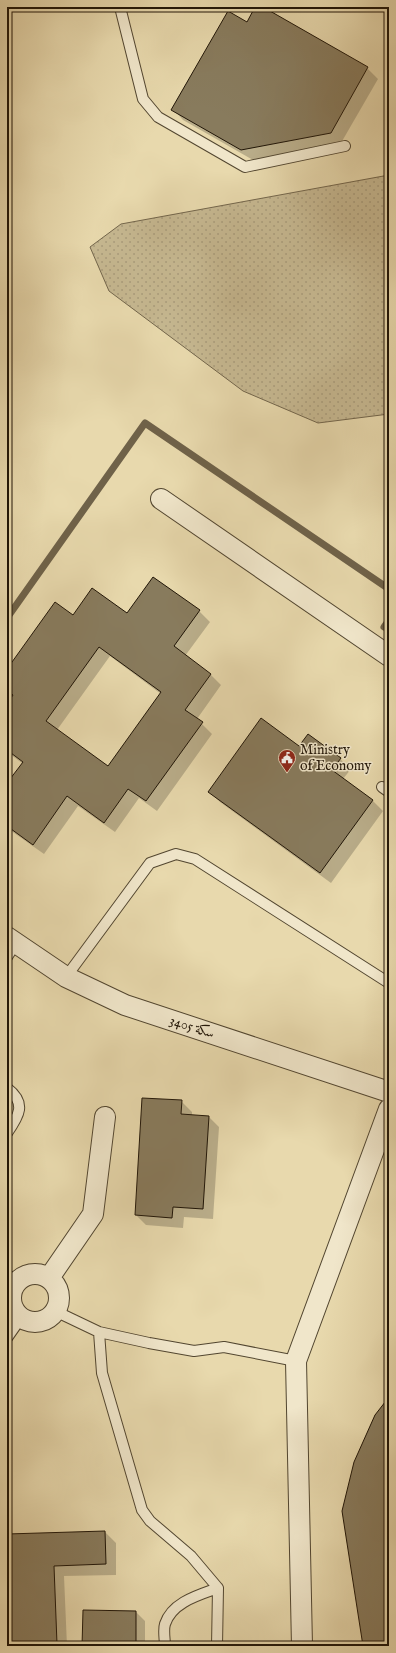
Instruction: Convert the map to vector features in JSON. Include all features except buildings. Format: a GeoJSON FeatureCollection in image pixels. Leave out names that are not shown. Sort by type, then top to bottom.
{"type":"FeatureCollection","features":[{"type":"Feature","properties":{"kind":"street"},"geometry":{"type":"LineString","coordinates":[[161,499],[389,656]]}},
{"type":"Feature","properties":{"kind":"street","name":"سكة 3405"},"geometry":{"type":"LineString","coordinates":[[10,946],[66,977],[125,1005],[389,1092]]}},
{"type":"Feature","properties":{"kind":"street"},"geometry":{"type":"LineString","coordinates":[[303,1644],[296,1361],[389,1110]]}},
{"type":"Feature","properties":{"kind":"street"},"geometry":{"type":"LineString","coordinates":[[49,1278],[93,1214],[105,1117]]}},
{"type":"Feature","properties":{"kind":"street"},"geometry":{"type":"LineString","coordinates":[[32,1274],[49,1278],[56,1286],[58,1292],[59,1302],[55,1311],[48,1318],[39,1322],[30,1322],[21,1318],[14,1311],[11,1303],[12,1278],[24,1277],[32,1274]]}},
{"type":"Feature","properties":{"kind":"lane"},"geometry":{"type":"LineString","coordinates":[[120,7],[143,99],[158,118],[245,167],[345,146]]}},
{"type":"Feature","properties":{"kind":"lane"},"geometry":{"type":"LineString","coordinates":[[66,977],[150,863],[176,854],[195,859],[389,983]]}},
{"type":"Feature","properties":{"kind":"lane"},"geometry":{"type":"LineString","coordinates":[[7,1088],[16,1095],[20,1105],[17,1119],[7,1134]]}},
{"type":"Feature","properties":{"kind":"lane"},"geometry":{"type":"LineString","coordinates":[[55,1311],[99,1332],[194,1351],[224,1347],[296,1361]]}},
{"type":"Feature","properties":{"kind":"lane"},"geometry":{"type":"LineString","coordinates":[[7,1338],[21,1318]]}},
{"type":"Feature","properties":{"kind":"lane"},"geometry":{"type":"LineString","coordinates":[[99,1332],[102,1372],[142,1510],[150,1521],[191,1556],[218,1588],[217,1646]]}},
{"type":"Feature","properties":{"kind":"lane"},"geometry":{"type":"LineString","coordinates":[[165,1646],[165,1624],[175,1608],[189,1599],[218,1588]]}},
{"type":"Feature","properties":{"kind":"shaded area"},"geometry":{"type":"Polygon","coordinates":[[[389,175],[389,414],[318,423],[243,391],[109,291],[90,247],[121,224],[389,175]]]}},
{"type":"Feature","properties":{"kind":"waterway"},"geometry":{"type":"LineString","coordinates":[[7,618],[145,423],[389,589]]}},
{"type":"Feature","properties":{"kind":"waterway"},"geometry":{"type":"LineString","coordinates":[[384,627],[389,620]]}},
{"type":"Feature","properties":{"kind":"place","name":"Ministry of Economy"},"geometry":{"type":"Point","coordinates":[287,773]}}]}
